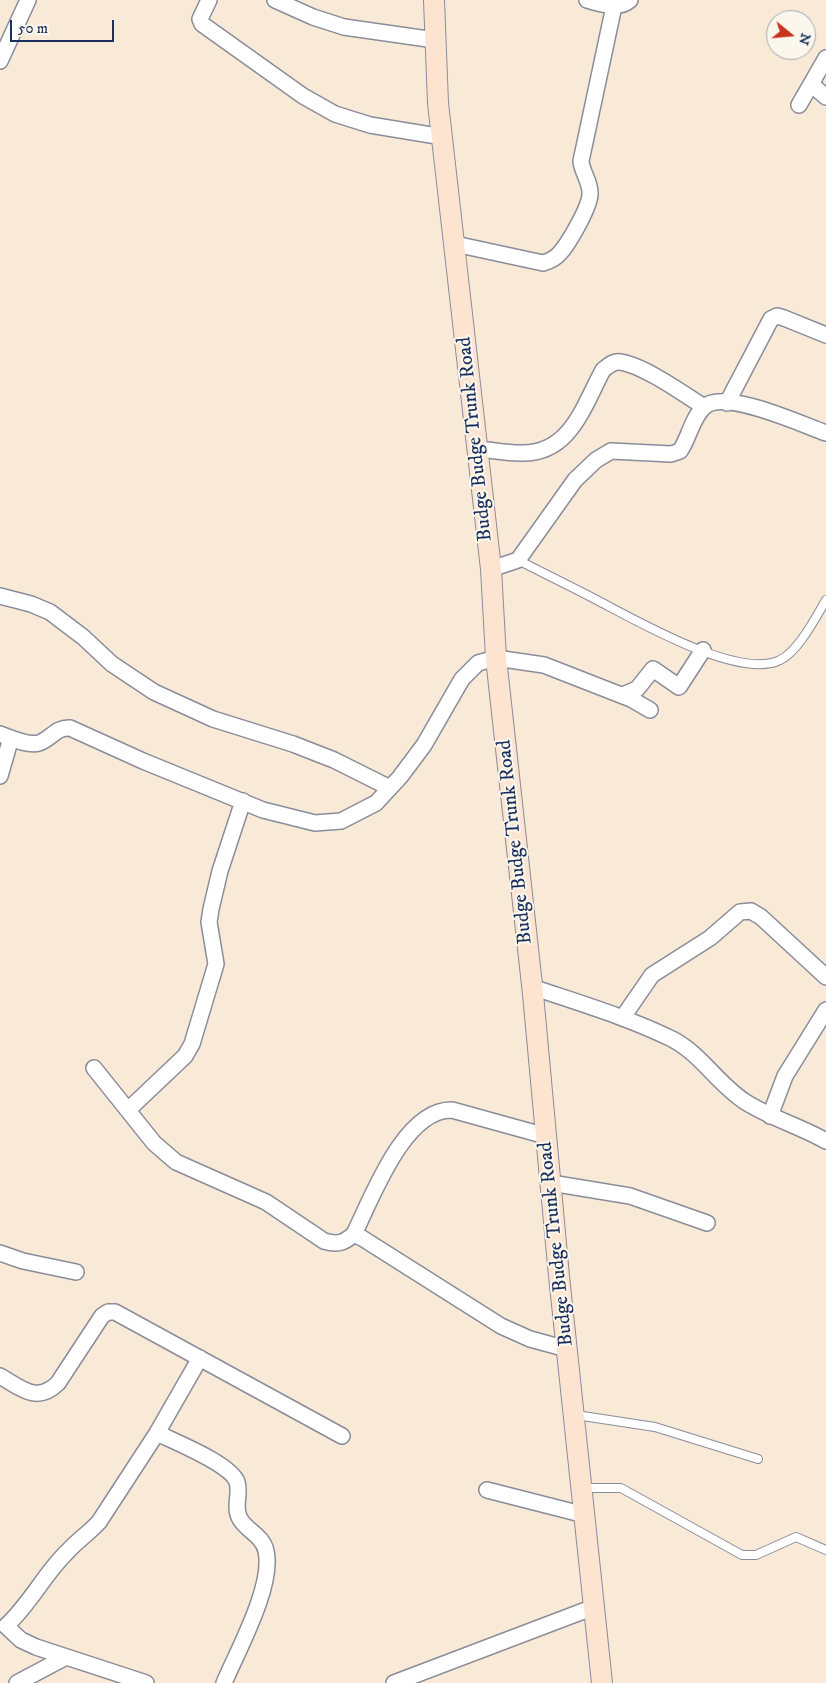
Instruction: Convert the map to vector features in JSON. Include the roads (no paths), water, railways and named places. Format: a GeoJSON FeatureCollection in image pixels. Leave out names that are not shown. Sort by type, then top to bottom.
{"type":"FeatureCollection","features":[{"type":"Feature","properties":{"kind":"main road","name":"Budge Budge Trunk Road"},"geometry":{"type":"LineString","coordinates":[[434,0],[435,40],[443,137],[491,569],[496,658],[532,987],[602,1683]]}},
{"type":"Feature","properties":{"kind":"street"},"geometry":{"type":"LineString","coordinates":[[0,61],[28,0]]}},
{"type":"Feature","properties":{"kind":"street"},"geometry":{"type":"LineString","coordinates":[[209,0],[201,14],[202,24],[303,96],[335,114],[370,125],[443,137]]}},
{"type":"Feature","properties":{"kind":"street"},"geometry":{"type":"LineString","coordinates":[[275,0],[313,17],[344,26],[435,40]]}},
{"type":"Feature","properties":{"kind":"street"},"geometry":{"type":"LineString","coordinates":[[587,0],[614,6],[626,4],[630,0]]}},
{"type":"Feature","properties":{"kind":"street"},"geometry":{"type":"LineString","coordinates":[[455,244],[543,264],[559,254],[567,243],[590,196],[588,181],[582,171],[581,161],[614,6]]}},
{"type":"Feature","properties":{"kind":"street"},"geometry":{"type":"LineString","coordinates":[[799,105],[826,58]]}},
{"type":"Feature","properties":{"kind":"street"},"geometry":{"type":"LineString","coordinates":[[811,84],[826,97]]}},
{"type":"Feature","properties":{"kind":"street"},"geometry":{"type":"LineString","coordinates":[[727,403],[772,319],[778,316],[826,334]]}},
{"type":"Feature","properties":{"kind":"street"},"geometry":{"type":"LineString","coordinates":[[478,449],[521,454],[539,452],[552,447],[564,439],[573,426],[603,370],[611,364],[618,362],[634,366],[704,407]]}},
{"type":"Feature","properties":{"kind":"street"},"geometry":{"type":"LineString","coordinates":[[491,569],[518,560],[575,480],[596,460],[611,451],[671,454],[680,451],[704,407],[713,402],[762,409],[826,432]]}},
{"type":"Feature","properties":{"kind":"street"},"geometry":{"type":"LineString","coordinates":[[0,596],[31,604],[50,612],[83,637],[112,664],[154,692],[213,719],[293,744],[334,760],[390,788]]}},
{"type":"Feature","properties":{"kind":"street"},"geometry":{"type":"LineString","coordinates":[[623,696],[637,689],[653,669],[679,686],[703,650]]}},
{"type":"Feature","properties":{"kind":"street"},"geometry":{"type":"LineString","coordinates":[[0,776],[6,736],[37,744],[62,728],[70,728],[143,761],[262,810],[306,821],[341,821],[376,803],[390,788],[424,745],[462,680],[478,663],[496,658],[544,665],[623,696],[650,710]]}},
{"type":"Feature","properties":{"kind":"street"},"geometry":{"type":"LineString","coordinates":[[128,1110],[173,1068],[192,1044],[216,964],[209,922],[211,908],[220,871],[243,802]]}},
{"type":"Feature","properties":{"kind":"street"},"geometry":{"type":"LineString","coordinates":[[622,1017],[652,975],[710,938],[740,912],[751,912],[761,917],[826,977]]}},
{"type":"Feature","properties":{"kind":"street"},"geometry":{"type":"LineString","coordinates":[[532,987],[622,1017],[681,1045],[697,1055],[742,1100],[770,1116],[810,1132],[826,1141]]}},
{"type":"Feature","properties":{"kind":"street"},"geometry":{"type":"LineString","coordinates":[[770,1116],[785,1076],[826,1010]]}},
{"type":"Feature","properties":{"kind":"street"},"geometry":{"type":"LineString","coordinates":[[94,1068],[154,1143],[190,1170],[266,1202],[324,1241],[334,1244],[344,1242],[354,1234],[394,1154],[412,1132],[430,1115],[442,1110],[452,1110],[546,1136]]}},
{"type":"Feature","properties":{"kind":"street"},"geometry":{"type":"LineString","coordinates":[[551,1184],[590,1188],[630,1196],[707,1223]]}},
{"type":"Feature","properties":{"kind":"street"},"geometry":{"type":"LineString","coordinates":[[354,1234],[385,1251],[501,1326],[530,1339],[567,1349]]}},
{"type":"Feature","properties":{"kind":"street"},"geometry":{"type":"LineString","coordinates":[[0,1253],[23,1261],[76,1272]]}},
{"type":"Feature","properties":{"kind":"street"},"geometry":{"type":"LineString","coordinates":[[0,1376],[32,1394],[42,1394],[51,1390],[58,1383],[102,1316],[108,1312],[115,1312],[342,1436]]}},
{"type":"Feature","properties":{"kind":"street"},"geometry":{"type":"LineString","coordinates":[[146,1683],[21,1640],[6,1626],[23,1610],[68,1550],[88,1534],[99,1522],[157,1433],[200,1358]]}},
{"type":"Feature","properties":{"kind":"street"},"geometry":{"type":"LineString","coordinates":[[157,1433],[223,1466],[233,1474],[237,1482],[236,1509],[240,1520],[260,1538],[266,1550],[267,1572],[260,1598],[224,1683]]}},
{"type":"Feature","properties":{"kind":"street"},"geometry":{"type":"LineString","coordinates":[[487,1490],[585,1514]]}},
{"type":"Feature","properties":{"kind":"street"},"geometry":{"type":"LineString","coordinates":[[394,1683],[594,1607]]}},
{"type":"Feature","properties":{"kind":"street"},"geometry":{"type":"LineString","coordinates":[[17,1683],[66,1657]]}},
{"type":"Feature","properties":{"kind":"lane"},"geometry":{"type":"LineString","coordinates":[[518,560],[641,624],[703,650],[732,660],[759,665],[782,660],[793,649],[826,600]]}},
{"type":"Feature","properties":{"kind":"lane"},"geometry":{"type":"LineString","coordinates":[[575,1415],[655,1427],[758,1459]]}},
{"type":"Feature","properties":{"kind":"lane"},"geometry":{"type":"LineString","coordinates":[[582,1488],[620,1488],[742,1555],[756,1555],[796,1537],[826,1550]]}}]}
